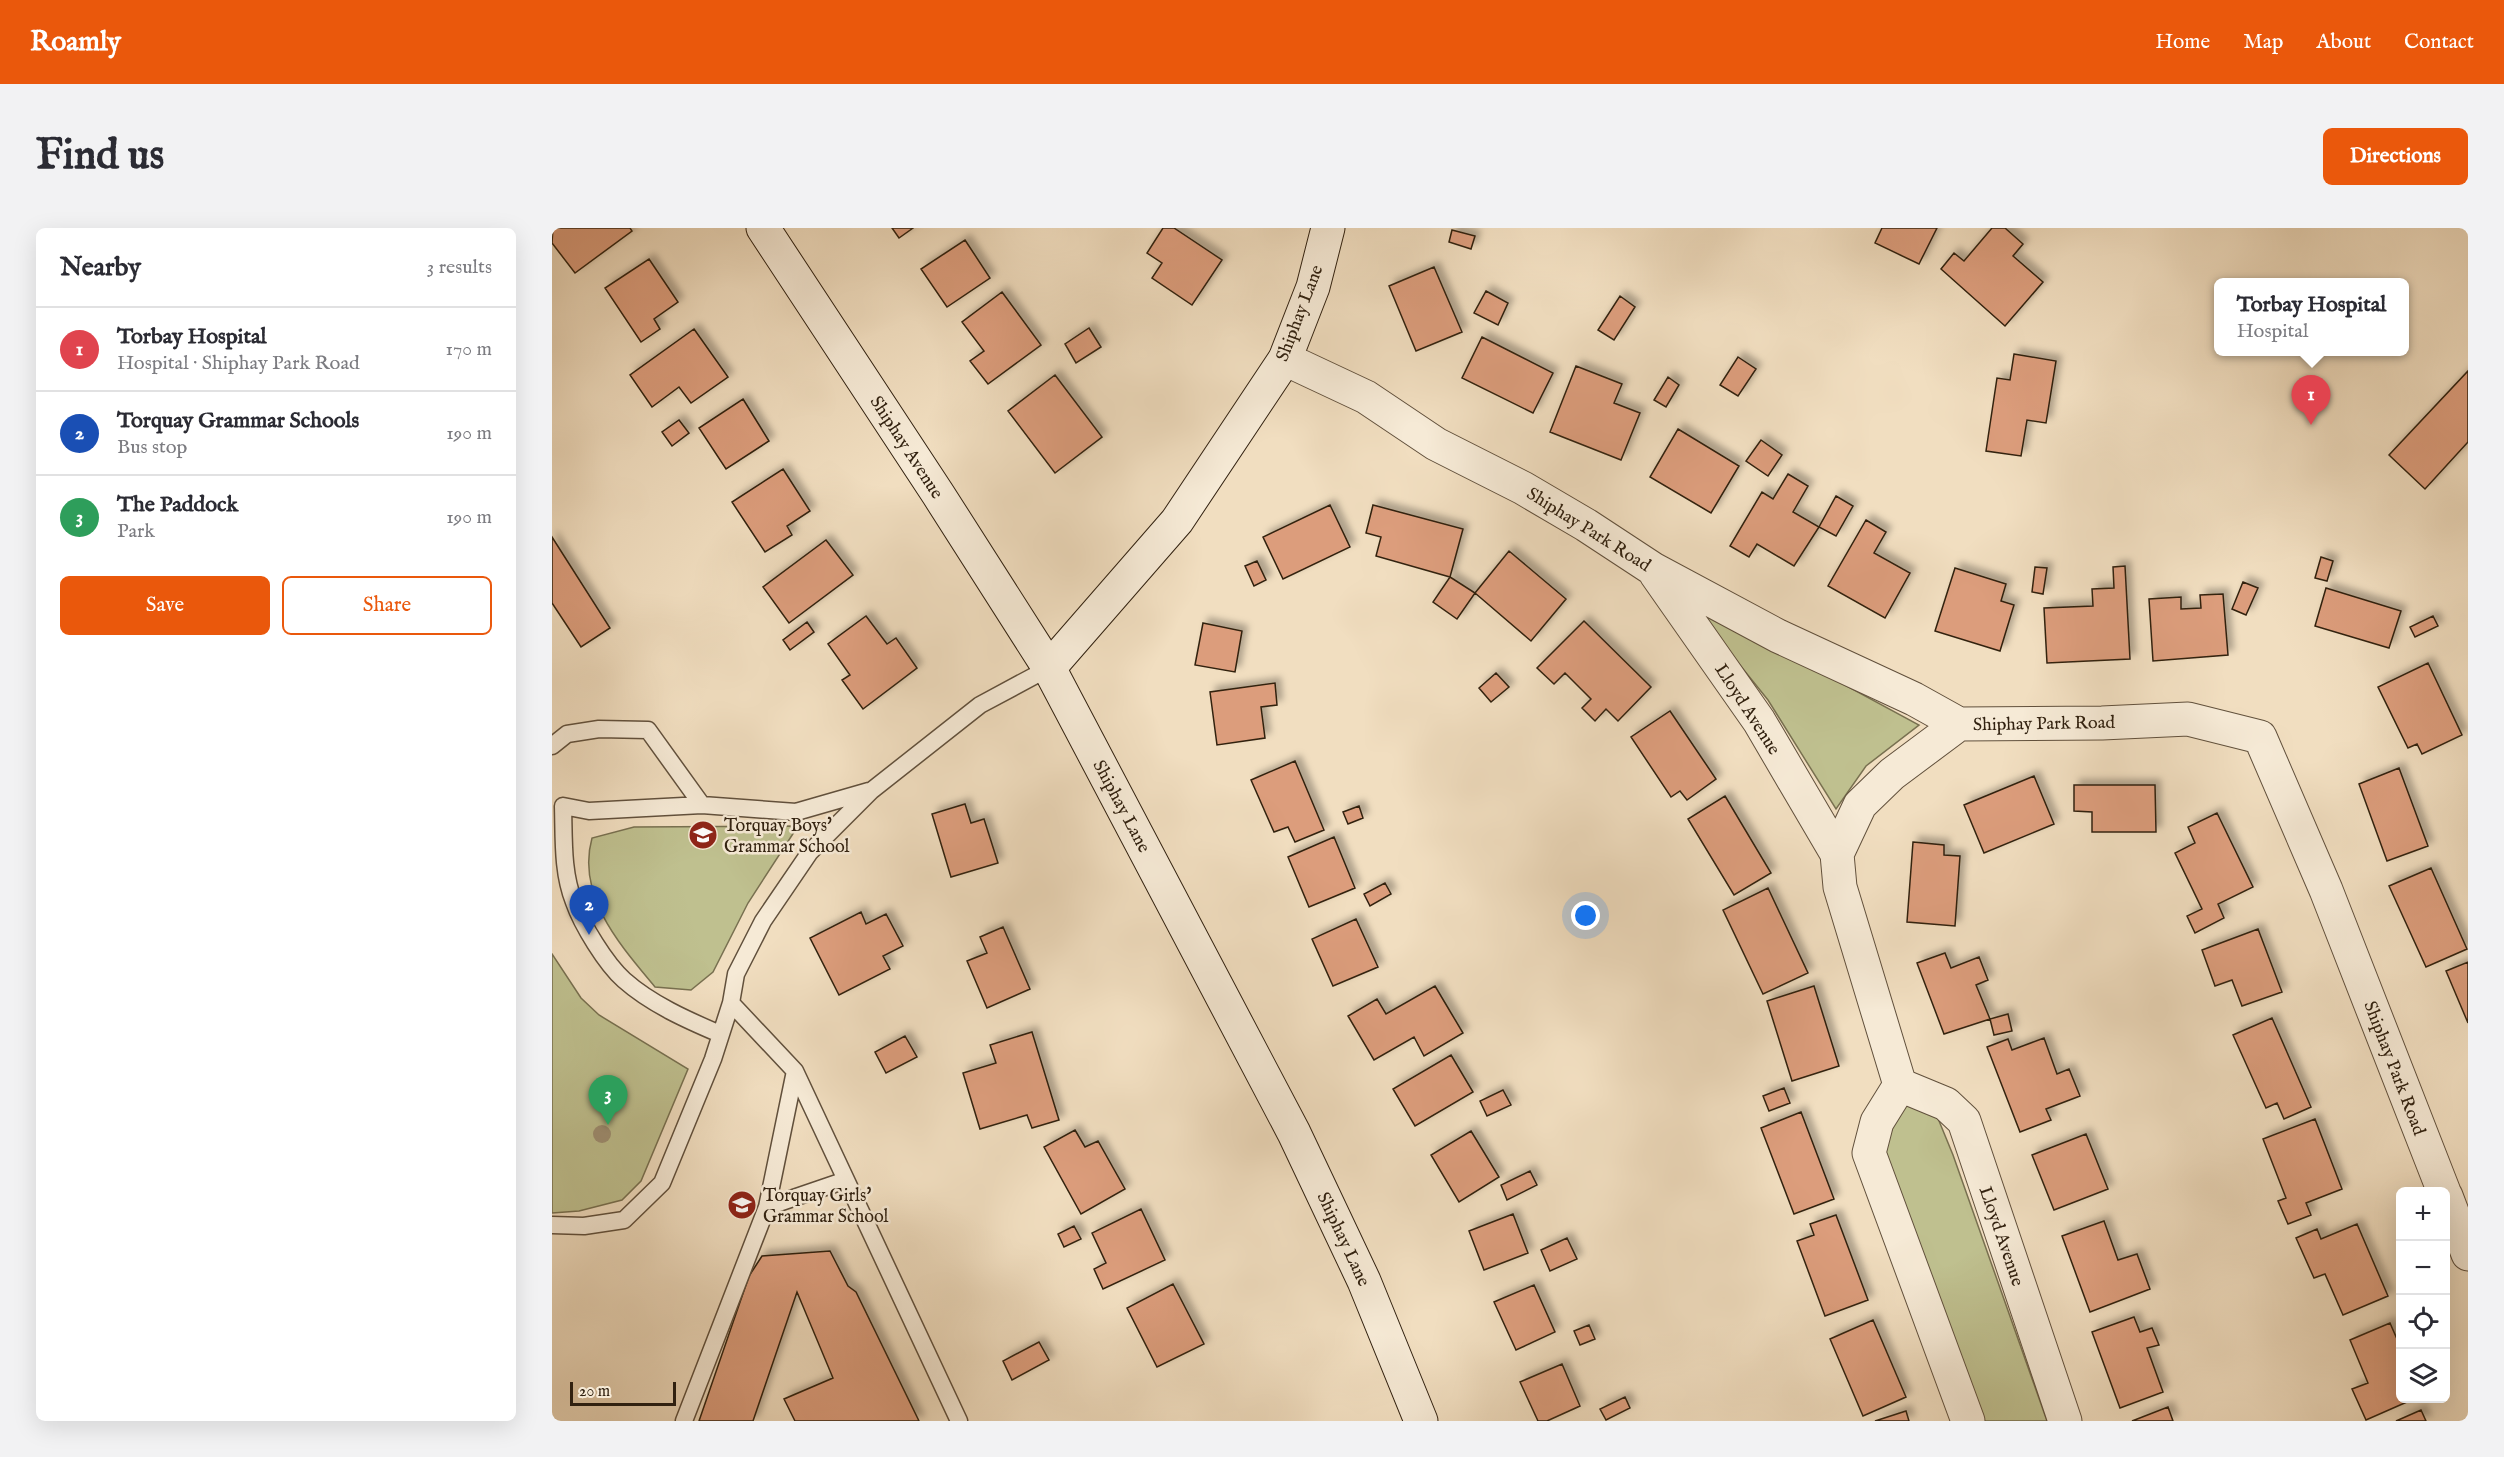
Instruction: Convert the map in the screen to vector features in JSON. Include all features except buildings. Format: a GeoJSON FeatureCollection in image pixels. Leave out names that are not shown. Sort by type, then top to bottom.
{"type":"FeatureCollection","features":[{"type":"Feature","properties":{"kind":"street","name":"Shiphay Avenue"},"geometry":{"type":"LineString","coordinates":[[763,228],[1049,668]]}},
{"type":"Feature","properties":{"kind":"street","name":"Shiphay Lane"},"geometry":{"type":"LineString","coordinates":[[1328,228],[1313,287],[1285,359],[1177,521],[1049,668],[1294,1133],[1364,1281],[1421,1421]]}},
{"type":"Feature","properties":{"kind":"street","name":"Shiphay Park Road"},"geometry":{"type":"LineString","coordinates":[[1285,359],[1366,397],[1436,444],[1523,488],[1586,525],[1653,569],[1778,636],[1914,699],[1959,724],[2102,723],[2188,719],[2260,737],[2326,890],[2442,1187]]}},
{"type":"Feature","properties":{"kind":"street","name":"Lloyd Avenue"},"geometry":{"type":"LineString","coordinates":[[1653,569],[1759,721],[1836,854],[1840,887],[1900,1085],[1946,1104],[1964,1121],[2065,1421]]}},
{"type":"Feature","properties":{"kind":"street"},"geometry":{"type":"LineString","coordinates":[[1836,854],[1860,805],[1892,774],[1959,724]]}},
{"type":"Feature","properties":{"kind":"street"},"geometry":{"type":"LineString","coordinates":[[1900,1085],[1877,1122],[1869,1153],[1968,1421]]}},
{"type":"Feature","properties":{"kind":"street"},"geometry":{"type":"LineString","coordinates":[[2450,1209],[2468,1254]]}},
{"type":"Feature","properties":{"kind":"lane"},"geometry":{"type":"LineString","coordinates":[[552,1225],[584,1226],[624,1220],[662,1183],[713,1059],[731,1003],[736,974],[763,921],[810,852],[871,791],[980,705],[1049,668]]}},
{"type":"Feature","properties":{"kind":"lane"},"geometry":{"type":"LineString","coordinates":[[552,746],[567,734],[599,729],[648,730],[702,805]]}},
{"type":"Feature","properties":{"kind":"lane"},"geometry":{"type":"LineString","coordinates":[[720,1034],[664,1008],[623,979],[589,935],[573,902],[565,865],[557,806],[589,811],[702,805],[796,812],[871,791]]}},
{"type":"Feature","properties":{"kind":"lane"},"geometry":{"type":"LineString","coordinates":[[731,1003],[795,1071],[959,1421]]}},
{"type":"Feature","properties":{"kind":"lane"},"geometry":{"type":"LineString","coordinates":[[684,1421],[767,1207],[795,1071]]}},
{"type":"Feature","properties":{"kind":"lane"},"geometry":{"type":"LineString","coordinates":[[767,1207],[846,1180]]}},
{"type":"Feature","properties":{"kind":"green space"},"geometry":{"type":"Polygon","coordinates":[[[1704,609],[1919,725],[1866,766],[1836,809],[1768,700],[1706,623],[1704,609]]]}},
{"type":"Feature","properties":{"kind":"green space"},"geometry":{"type":"Polygon","coordinates":[[[798,826],[748,903],[713,972],[691,990],[655,987],[615,937],[596,900],[590,880],[589,859],[592,838],[634,827],[798,826]]]}},
{"type":"Feature","properties":{"kind":"green space"},"geometry":{"type":"Polygon","coordinates":[[[552,954],[581,998],[599,1015],[688,1069],[641,1181],[622,1200],[579,1211],[552,1213],[552,954]]]}},
{"type":"Feature","properties":{"kind":"green space"},"geometry":{"type":"Polygon","coordinates":[[[1903,1102],[1937,1116],[1953,1155],[2047,1421],[1970,1421],[1880,1159],[1903,1102]]]}},
{"type":"Feature","properties":{"kind":"place","name":"Torbay Hospital"},"geometry":{"type":"Point","coordinates":[2311,425]}},
{"type":"Feature","properties":{"kind":"place","name":"Torquay Boys' Grammar School"},"geometry":{"type":"Point","coordinates":[703,835]}},
{"type":"Feature","properties":{"kind":"place","name":"Torquay Grammar Schools"},"geometry":{"type":"Point","coordinates":[589,935]}},
{"type":"Feature","properties":{"kind":"place","name":"The Paddock"},"geometry":{"type":"Point","coordinates":[608,1125]}},
{"type":"Feature","properties":{"kind":"place","name":"Torquay Girls' Grammar School"},"geometry":{"type":"Point","coordinates":[742,1205]}}]}
